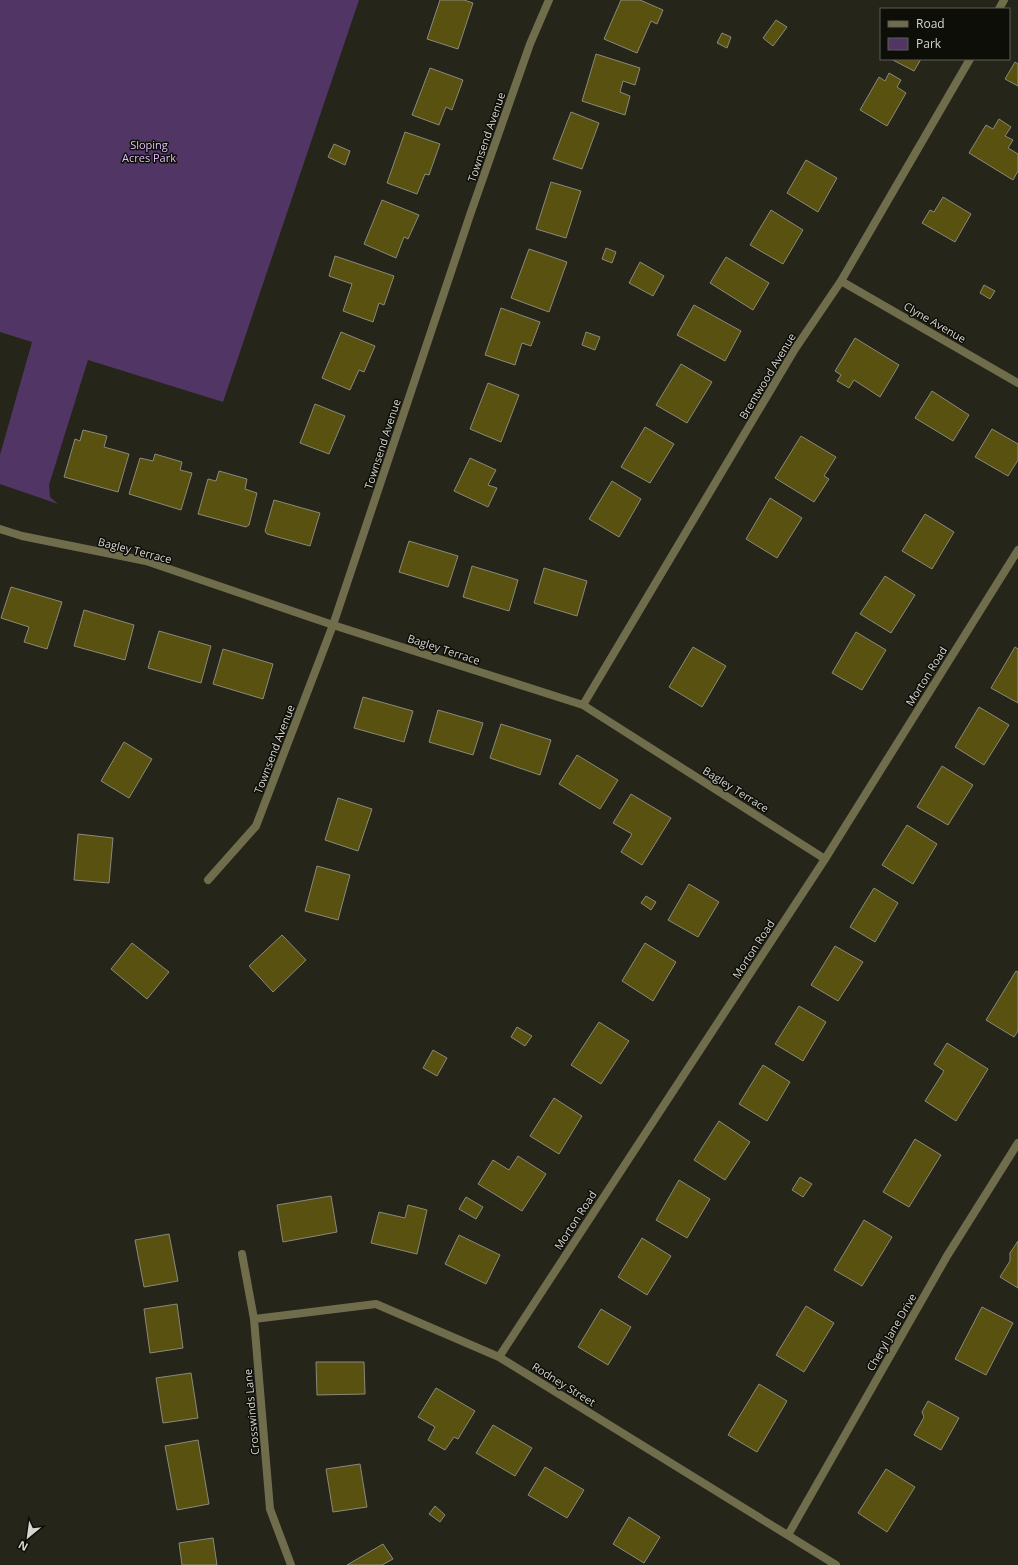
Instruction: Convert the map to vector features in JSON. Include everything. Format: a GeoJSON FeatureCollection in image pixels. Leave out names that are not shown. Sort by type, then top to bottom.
{"type":"FeatureCollection","features":[{"type":"Feature","properties":{"kind":"street","name":"Townsend Avenue"},"geometry":{"type":"LineString","coordinates":[[208,880],[256,826],[333,625],[470,215],[530,44],[549,0]]}},
{"type":"Feature","properties":{"kind":"street","name":"Brentwood Avenue"},"geometry":{"type":"LineString","coordinates":[[583,705],[795,349],[841,281],[969,60]]}},
{"type":"Feature","properties":{"kind":"street","name":"Clyne Avenue"},"geometry":{"type":"LineString","coordinates":[[841,281],[1018,383]]}},
{"type":"Feature","properties":{"kind":"street","name":"Bagley Terrace"},"geometry":{"type":"LineString","coordinates":[[0,529],[22,536],[146,561],[333,625],[583,705],[825,859]]}},
{"type":"Feature","properties":{"kind":"street","name":"Morton Road"},"geometry":{"type":"LineString","coordinates":[[499,1357],[825,859],[1018,550]]}},
{"type":"Feature","properties":{"kind":"street","name":"Cheryl Jane Drive"},"geometry":{"type":"LineString","coordinates":[[788,1536],[947,1256],[1018,1143]]}},
{"type":"Feature","properties":{"kind":"street","name":"Crosswinds Lane"},"geometry":{"type":"LineString","coordinates":[[242,1254],[254,1319],[270,1509],[291,1565]]}},
{"type":"Feature","properties":{"kind":"street","name":"Rodney Street"},"geometry":{"type":"LineString","coordinates":[[254,1319],[376,1304],[499,1357],[836,1565]]}},
{"type":"Feature","properties":{"kind":"green space","name":"Sloping Acres Park"},"geometry":{"type":"Polygon","coordinates":[[[0,0],[359,0],[223,402],[88,360],[49,485],[50,497],[58,504],[0,484],[0,455],[32,342],[0,332],[0,0]]]}},
{"type":"Feature","properties":{"kind":"building"},"geometry":{"type":"Polygon","coordinates":[[[440,0],[464,0],[473,3],[458,49],[427,39],[440,0]]]}},
{"type":"Feature","properties":{"kind":"building"},"geometry":{"type":"Polygon","coordinates":[[[621,0],[640,0],[663,10],[657,24],[651,21],[637,53],[604,39],[621,0]]]}},
{"type":"Feature","properties":{"kind":"building"},"geometry":{"type":"Polygon","coordinates":[[[776,20],[787,27],[773,46],[763,38],[776,20]]]}},
{"type":"Feature","properties":{"kind":"building"},"geometry":{"type":"Polygon","coordinates":[[[722,33],[731,37],[727,48],[717,43],[722,33]]]}},
{"type":"Feature","properties":{"kind":"building"},"geometry":{"type":"Polygon","coordinates":[[[596,54],[640,68],[635,85],[623,81],[620,92],[630,96],[625,115],[582,101],[596,54]]]}},
{"type":"Feature","properties":{"kind":"building"},"geometry":{"type":"Polygon","coordinates":[[[893,60],[920,60],[914,71],[893,60]]]}},
{"type":"Feature","properties":{"kind":"building"},"geometry":{"type":"Polygon","coordinates":[[[1015,62],[1018,64],[1018,86],[1005,79],[1015,62]]]}},
{"type":"Feature","properties":{"kind":"building"},"geometry":{"type":"Polygon","coordinates":[[[430,68],[463,80],[452,110],[446,107],[439,125],[412,115],[430,68]]]}},
{"type":"Feature","properties":{"kind":"building"},"geometry":{"type":"Polygon","coordinates":[[[889,73],[901,80],[897,87],[906,93],[887,126],[860,110],[879,77],[885,81],[889,73]]]}},
{"type":"Feature","properties":{"kind":"building"},"geometry":{"type":"Polygon","coordinates":[[[571,112],[599,123],[582,169],[553,159],[571,112]]]}},
{"type":"Feature","properties":{"kind":"building"},"geometry":{"type":"Polygon","coordinates":[[[999,119],[1011,127],[1005,136],[1013,140],[1008,148],[1018,154],[1018,171],[1013,180],[969,153],[986,125],[993,129],[999,119]]]}},
{"type":"Feature","properties":{"kind":"building"},"geometry":{"type":"Polygon","coordinates":[[[405,132],[440,144],[429,175],[425,174],[417,194],[387,183],[405,132]]]}},
{"type":"Feature","properties":{"kind":"building"},"geometry":{"type":"Polygon","coordinates":[[[334,144],[350,151],[345,165],[328,157],[334,144]]]}},
{"type":"Feature","properties":{"kind":"building"},"geometry":{"type":"Polygon","coordinates":[[[806,160],[837,178],[818,212],[787,193],[806,160]]]}},
{"type":"Feature","properties":{"kind":"building"},"geometry":{"type":"Polygon","coordinates":[[[551,182],[581,191],[566,238],[536,229],[551,182]]]}},
{"type":"Feature","properties":{"kind":"building"},"geometry":{"type":"Polygon","coordinates":[[[943,197],[971,214],[955,242],[922,223],[930,210],[934,212],[943,197]]]}},
{"type":"Feature","properties":{"kind":"building"},"geometry":{"type":"Polygon","coordinates":[[[382,200],[419,215],[408,239],[404,237],[396,258],[364,244],[382,200]]]}},
{"type":"Feature","properties":{"kind":"building"},"geometry":{"type":"Polygon","coordinates":[[[771,210],[803,230],[783,264],[750,245],[771,210]]]}},
{"type":"Feature","properties":{"kind":"building"},"geometry":{"type":"Polygon","coordinates":[[[606,248],[616,252],[612,263],[602,259],[606,248]]]}},
{"type":"Feature","properties":{"kind":"building"},"geometry":{"type":"Polygon","coordinates":[[[529,249],[567,262],[549,312],[511,298],[529,249]]]}},
{"type":"Feature","properties":{"kind":"building"},"geometry":{"type":"Polygon","coordinates":[[[335,256],[394,276],[384,305],[379,303],[373,322],[343,311],[352,284],[329,276],[335,256]]]}},
{"type":"Feature","properties":{"kind":"building"},"geometry":{"type":"Polygon","coordinates":[[[726,257],[769,283],[753,310],[710,283],[726,257]]]}},
{"type":"Feature","properties":{"kind":"building"},"geometry":{"type":"Polygon","coordinates":[[[640,262],[664,276],[653,296],[629,283],[640,262]]]}},
{"type":"Feature","properties":{"kind":"building"},"geometry":{"type":"Polygon","coordinates":[[[984,285],[995,291],[990,299],[980,293],[984,285]]]}},
{"type":"Feature","properties":{"kind":"building"},"geometry":{"type":"Polygon","coordinates":[[[694,305],[741,331],[725,361],[677,335],[694,305]]]}},
{"type":"Feature","properties":{"kind":"building"},"geometry":{"type":"Polygon","coordinates":[[[501,308],[540,322],[531,346],[522,343],[515,365],[485,355],[501,308]]]}},
{"type":"Feature","properties":{"kind":"building"},"geometry":{"type":"Polygon","coordinates":[[[341,332],[375,346],[364,372],[359,370],[350,390],[322,378],[341,332]]]}},
{"type":"Feature","properties":{"kind":"building"},"geometry":{"type":"Polygon","coordinates":[[[586,332],[600,337],[595,350],[582,345],[586,332]]]}},
{"type":"Feature","properties":{"kind":"building"},"geometry":{"type":"Polygon","coordinates":[[[855,338],[899,365],[880,397],[854,380],[849,388],[837,381],[841,375],[835,371],[855,338]]]}},
{"type":"Feature","properties":{"kind":"building"},"geometry":{"type":"Polygon","coordinates":[[[681,364],[712,382],[687,423],[656,405],[681,364]]]}},
{"type":"Feature","properties":{"kind":"building"},"geometry":{"type":"Polygon","coordinates":[[[488,383],[519,395],[501,442],[470,429],[488,383]]]}},
{"type":"Feature","properties":{"kind":"building"},"geometry":{"type":"Polygon","coordinates":[[[932,391],[969,415],[953,441],[915,418],[932,391]]]}},
{"type":"Feature","properties":{"kind":"building"},"geometry":{"type":"Polygon","coordinates":[[[315,404],[345,416],[329,454],[300,443],[315,404]]]}},
{"type":"Feature","properties":{"kind":"building"},"geometry":{"type":"Polygon","coordinates":[[[645,427],[674,444],[650,483],[621,467],[645,427]]]}},
{"type":"Feature","properties":{"kind":"building"},"geometry":{"type":"Polygon","coordinates":[[[992,429],[1018,444],[1018,460],[1008,476],[975,457],[992,429]]]}},
{"type":"Feature","properties":{"kind":"building"},"geometry":{"type":"Polygon","coordinates":[[[83,430],[107,436],[104,447],[129,454],[118,492],[64,477],[75,439],[80,441],[83,430]]]}},
{"type":"Feature","properties":{"kind":"building"},"geometry":{"type":"Polygon","coordinates":[[[801,436],[836,457],[824,476],[829,479],[814,502],[775,478],[801,436]]]}},
{"type":"Feature","properties":{"kind":"building"},"geometry":{"type":"Polygon","coordinates":[[[155,454],[182,462],[180,470],[192,473],[181,510],[129,494],[140,458],[153,461],[155,454]]]}},
{"type":"Feature","properties":{"kind":"building"},"geometry":{"type":"Polygon","coordinates":[[[470,458],[496,470],[488,485],[497,488],[488,507],[454,491],[470,458]]]}},
{"type":"Feature","properties":{"kind":"building"},"geometry":{"type":"Polygon","coordinates":[[[219,471],[247,479],[245,489],[257,493],[249,525],[246,527],[198,514],[208,479],[216,481],[219,471]]]}},
{"type":"Feature","properties":{"kind":"building"},"geometry":{"type":"Polygon","coordinates":[[[612,481],[641,499],[619,537],[589,519],[612,481]]]}},
{"type":"Feature","properties":{"kind":"building"},"geometry":{"type":"Polygon","coordinates":[[[770,498],[802,518],[777,558],[746,539],[770,498]]]}},
{"type":"Feature","properties":{"kind":"building"},"geometry":{"type":"Polygon","coordinates":[[[274,500],[320,513],[310,546],[267,534],[265,531],[274,500]]]}},
{"type":"Feature","properties":{"kind":"building"},"geometry":{"type":"Polygon","coordinates":[[[925,514],[954,532],[932,569],[902,551],[925,514]]]}},
{"type":"Feature","properties":{"kind":"building"},"geometry":{"type":"Polygon","coordinates":[[[409,541],[458,556],[448,587],[399,572],[409,541]]]}},
{"type":"Feature","properties":{"kind":"building"},"geometry":{"type":"Polygon","coordinates":[[[472,566],[518,580],[509,611],[463,597],[472,566]]]}},
{"type":"Feature","properties":{"kind":"building"},"geometry":{"type":"Polygon","coordinates":[[[544,568],[587,581],[577,616],[534,603],[544,568]]]}},
{"type":"Feature","properties":{"kind":"building"},"geometry":{"type":"Polygon","coordinates":[[[885,576],[915,595],[891,633],[860,614],[885,576]]]}},
{"type":"Feature","properties":{"kind":"building"},"geometry":{"type":"Polygon","coordinates":[[[11,587],[62,602],[47,649],[24,642],[29,627],[1,618],[11,587]]]}},
{"type":"Feature","properties":{"kind":"building"},"geometry":{"type":"Polygon","coordinates":[[[84,610],[134,625],[125,660],[74,646],[84,610]]]}},
{"type":"Feature","properties":{"kind":"building"},"geometry":{"type":"Polygon","coordinates":[[[159,631],[211,646],[201,683],[148,668],[159,631]]]}},
{"type":"Feature","properties":{"kind":"building"},"geometry":{"type":"Polygon","coordinates":[[[856,632],[886,650],[862,690],[832,673],[856,632]]]}},
{"type":"Feature","properties":{"kind":"building"},"geometry":{"type":"Polygon","coordinates":[[[693,647],[726,666],[702,707],[669,687],[693,647]]]}},
{"type":"Feature","properties":{"kind":"building"},"geometry":{"type":"Polygon","coordinates":[[[1015,647],[1018,649],[1018,703],[991,688],[1015,647]]]}},
{"type":"Feature","properties":{"kind":"building"},"geometry":{"type":"Polygon","coordinates":[[[223,649],[273,664],[263,699],[213,684],[223,649]]]}},
{"type":"Feature","properties":{"kind":"building"},"geometry":{"type":"Polygon","coordinates":[[[363,697],[413,711],[404,742],[354,728],[363,697]]]}},
{"type":"Feature","properties":{"kind":"building"},"geometry":{"type":"Polygon","coordinates":[[[979,707],[1009,725],[984,765],[955,747],[979,707]]]}},
{"type":"Feature","properties":{"kind":"building"},"geometry":{"type":"Polygon","coordinates":[[[438,710],[483,723],[473,755],[429,742],[438,710]]]}},
{"type":"Feature","properties":{"kind":"building"},"geometry":{"type":"Polygon","coordinates":[[[501,724],[551,740],[540,775],[490,758],[501,724]]]}},
{"type":"Feature","properties":{"kind":"building"},"geometry":{"type":"Polygon","coordinates":[[[124,742],[152,759],[129,798],[101,781],[124,742]]]}},
{"type":"Feature","properties":{"kind":"building"},"geometry":{"type":"Polygon","coordinates":[[[577,755],[618,780],[600,809],[559,784],[577,755]]]}},
{"type":"Feature","properties":{"kind":"building"},"geometry":{"type":"Polygon","coordinates":[[[942,766],[973,785],[948,825],[917,807],[942,766]]]}},
{"type":"Feature","properties":{"kind":"building"},"geometry":{"type":"Polygon","coordinates":[[[631,794],[671,818],[642,865],[621,852],[632,834],[613,823],[631,794]]]}},
{"type":"Feature","properties":{"kind":"building"},"geometry":{"type":"Polygon","coordinates":[[[338,798],[372,809],[358,851],[325,840],[338,798]]]}},
{"type":"Feature","properties":{"kind":"building"},"geometry":{"type":"Polygon","coordinates":[[[907,825],[937,844],[913,884],[882,865],[907,825]]]}},
{"type":"Feature","properties":{"kind":"building"},"geometry":{"type":"Polygon","coordinates":[[[78,834],[113,838],[109,883],[74,880],[78,834]]]}},
{"type":"Feature","properties":{"kind":"building"},"geometry":{"type":"Polygon","coordinates":[[[317,866],[350,875],[338,920],[305,911],[317,866]]]}},
{"type":"Feature","properties":{"kind":"building"},"geometry":{"type":"Polygon","coordinates":[[[689,884],[719,902],[698,937],[668,920],[689,884]]]}},
{"type":"Feature","properties":{"kind":"building"},"geometry":{"type":"Polygon","coordinates":[[[874,888],[898,903],[875,942],[850,927],[874,888]]]}},
{"type":"Feature","properties":{"kind":"building"},"geometry":{"type":"Polygon","coordinates":[[[646,896],[656,902],[651,910],[641,903],[646,896]]]}},
{"type":"Feature","properties":{"kind":"building"},"geometry":{"type":"Polygon","coordinates":[[[282,935],[306,960],[273,992],[249,966],[282,935]]]}},
{"type":"Feature","properties":{"kind":"building"},"geometry":{"type":"Polygon","coordinates":[[[132,943],[169,972],[147,999],[111,969],[132,943]]]}},
{"type":"Feature","properties":{"kind":"building"},"geometry":{"type":"Polygon","coordinates":[[[645,943],[676,962],[653,1001],[622,981],[645,943]]]}},
{"type":"Feature","properties":{"kind":"building"},"geometry":{"type":"Polygon","coordinates":[[[835,946],[863,962],[838,1001],[811,985],[835,946]]]}},
{"type":"Feature","properties":{"kind":"building"},"geometry":{"type":"Polygon","coordinates":[[[1016,971],[1018,972],[1018,1031],[1014,1037],[986,1020],[1016,971]]]}},
{"type":"Feature","properties":{"kind":"building"},"geometry":{"type":"Polygon","coordinates":[[[799,1006],[826,1022],[803,1061],[775,1044],[799,1006]]]}},
{"type":"Feature","properties":{"kind":"building"},"geometry":{"type":"Polygon","coordinates":[[[599,1022],[629,1041],[601,1084],[571,1065],[599,1022]]]}},
{"type":"Feature","properties":{"kind":"building"},"geometry":{"type":"Polygon","coordinates":[[[517,1027],[532,1036],[525,1046],[511,1037],[517,1027]]]}},
{"type":"Feature","properties":{"kind":"building"},"geometry":{"type":"Polygon","coordinates":[[[947,1043],[988,1069],[956,1121],[925,1101],[944,1071],[934,1064],[947,1043]]]}},
{"type":"Feature","properties":{"kind":"building"},"geometry":{"type":"Polygon","coordinates":[[[433,1050],[447,1058],[437,1076],[423,1068],[433,1050]]]}},
{"type":"Feature","properties":{"kind":"building"},"geometry":{"type":"Polygon","coordinates":[[[763,1065],[790,1082],[767,1121],[739,1104],[763,1065]]]}},
{"type":"Feature","properties":{"kind":"building"},"geometry":{"type":"Polygon","coordinates":[[[554,1098],[582,1116],[559,1154],[530,1136],[554,1098]]]}},
{"type":"Feature","properties":{"kind":"building"},"geometry":{"type":"Polygon","coordinates":[[[719,1121],[750,1142],[725,1180],[694,1160],[719,1121]]]}},
{"type":"Feature","properties":{"kind":"building"},"geometry":{"type":"Polygon","coordinates":[[[915,1139],[941,1155],[909,1207],[883,1192],[915,1139]]]}},
{"type":"Feature","properties":{"kind":"building"},"geometry":{"type":"Polygon","coordinates":[[[518,1156],[546,1174],[522,1211],[478,1184],[493,1160],[509,1170],[518,1156]]]}},
{"type":"Feature","properties":{"kind":"building"},"geometry":{"type":"Polygon","coordinates":[[[800,1177],[812,1184],[803,1197],[792,1190],[800,1177]]]}},
{"type":"Feature","properties":{"kind":"building"},"geometry":{"type":"Polygon","coordinates":[[[679,1180],[710,1199],[687,1238],[656,1220],[679,1180]]]}},
{"type":"Feature","properties":{"kind":"building"},"geometry":{"type":"Polygon","coordinates":[[[331,1196],[337,1232],[283,1242],[277,1205],[331,1196]]]}},
{"type":"Feature","properties":{"kind":"building"},"geometry":{"type":"Polygon","coordinates":[[[466,1197],[483,1207],[476,1219],[459,1209],[466,1197]]]}},
{"type":"Feature","properties":{"kind":"building"},"geometry":{"type":"Polygon","coordinates":[[[408,1205],[427,1210],[417,1254],[371,1243],[379,1212],[405,1218],[408,1205]]]}},
{"type":"Feature","properties":{"kind":"building"},"geometry":{"type":"Polygon","coordinates":[[[864,1220],[892,1237],[862,1286],[834,1270],[864,1220]]]}},
{"type":"Feature","properties":{"kind":"building"},"geometry":{"type":"Polygon","coordinates":[[[169,1234],[178,1281],[144,1287],[135,1240],[169,1234]]]}},
{"type":"Feature","properties":{"kind":"building"},"geometry":{"type":"Polygon","coordinates":[[[459,1235],[500,1255],[486,1284],[445,1264],[459,1235]]]}},
{"type":"Feature","properties":{"kind":"building"},"geometry":{"type":"Polygon","coordinates":[[[642,1238],[671,1256],[647,1295],[618,1277],[642,1238]]]}},
{"type":"Feature","properties":{"kind":"building"},"geometry":{"type":"Polygon","coordinates":[[[1018,1241],[1018,1288],[1000,1277],[1010,1261],[1010,1253],[1018,1241]]]}},
{"type":"Feature","properties":{"kind":"building"},"geometry":{"type":"Polygon","coordinates":[[[177,1304],[183,1348],[150,1353],[144,1309],[177,1304]]]}},
{"type":"Feature","properties":{"kind":"building"},"geometry":{"type":"Polygon","coordinates":[[[806,1306],[834,1323],[804,1372],[776,1355],[806,1306]]]}},
{"type":"Feature","properties":{"kind":"building"},"geometry":{"type":"Polygon","coordinates":[[[982,1307],[1013,1323],[986,1375],[955,1359],[982,1307]]]}},
{"type":"Feature","properties":{"kind":"building"},"geometry":{"type":"Polygon","coordinates":[[[601,1309],[631,1327],[608,1365],[578,1347],[601,1309]]]}},
{"type":"Feature","properties":{"kind":"building"},"geometry":{"type":"Polygon","coordinates":[[[316,1362],[364,1362],[365,1394],[317,1395],[316,1362]]]}},
{"type":"Feature","properties":{"kind":"building"},"geometry":{"type":"Polygon","coordinates":[[[191,1373],[198,1418],[163,1423],[156,1378],[191,1373]]]}},
{"type":"Feature","properties":{"kind":"building"},"geometry":{"type":"Polygon","coordinates":[[[759,1384],[787,1401],[757,1452],[728,1435],[759,1384]]]}},
{"type":"Feature","properties":{"kind":"building"},"geometry":{"type":"Polygon","coordinates":[[[436,1388],[475,1411],[458,1439],[454,1437],[445,1450],[428,1440],[435,1427],[418,1417],[436,1388]]]}},
{"type":"Feature","properties":{"kind":"building"},"geometry":{"type":"Polygon","coordinates":[[[928,1401],[959,1418],[941,1450],[914,1435],[924,1417],[922,1412],[928,1401]]]}},
{"type":"Feature","properties":{"kind":"building"},"geometry":{"type":"Polygon","coordinates":[[[493,1425],[532,1448],[515,1476],[476,1453],[493,1425]]]}},
{"type":"Feature","properties":{"kind":"building"},"geometry":{"type":"Polygon","coordinates":[[[198,1440],[209,1504],[177,1510],[165,1446],[198,1440]]]}},
{"type":"Feature","properties":{"kind":"building"},"geometry":{"type":"Polygon","coordinates":[[[360,1464],[367,1507],[333,1512],[326,1469],[360,1464]]]}},
{"type":"Feature","properties":{"kind":"building"},"geometry":{"type":"Polygon","coordinates":[[[545,1467],[584,1490],[567,1518],[528,1495],[545,1467]]]}},
{"type":"Feature","properties":{"kind":"building"},"geometry":{"type":"Polygon","coordinates":[[[886,1469],[915,1487],[887,1532],[858,1513],[886,1469]]]}},
{"type":"Feature","properties":{"kind":"building"},"geometry":{"type":"Polygon","coordinates":[[[435,1506],[445,1515],[440,1522],[429,1514],[435,1506]]]}},
{"type":"Feature","properties":{"kind":"building"},"geometry":{"type":"Polygon","coordinates":[[[629,1517],[660,1537],[644,1563],[613,1544],[629,1517]]]}},
{"type":"Feature","properties":{"kind":"building"},"geometry":{"type":"Polygon","coordinates":[[[213,1538],[217,1565],[182,1565],[179,1543],[213,1538]]]}},
{"type":"Feature","properties":{"kind":"building"},"geometry":{"type":"Polygon","coordinates":[[[383,1544],[393,1559],[382,1565],[347,1565],[383,1544]]]}}]}
